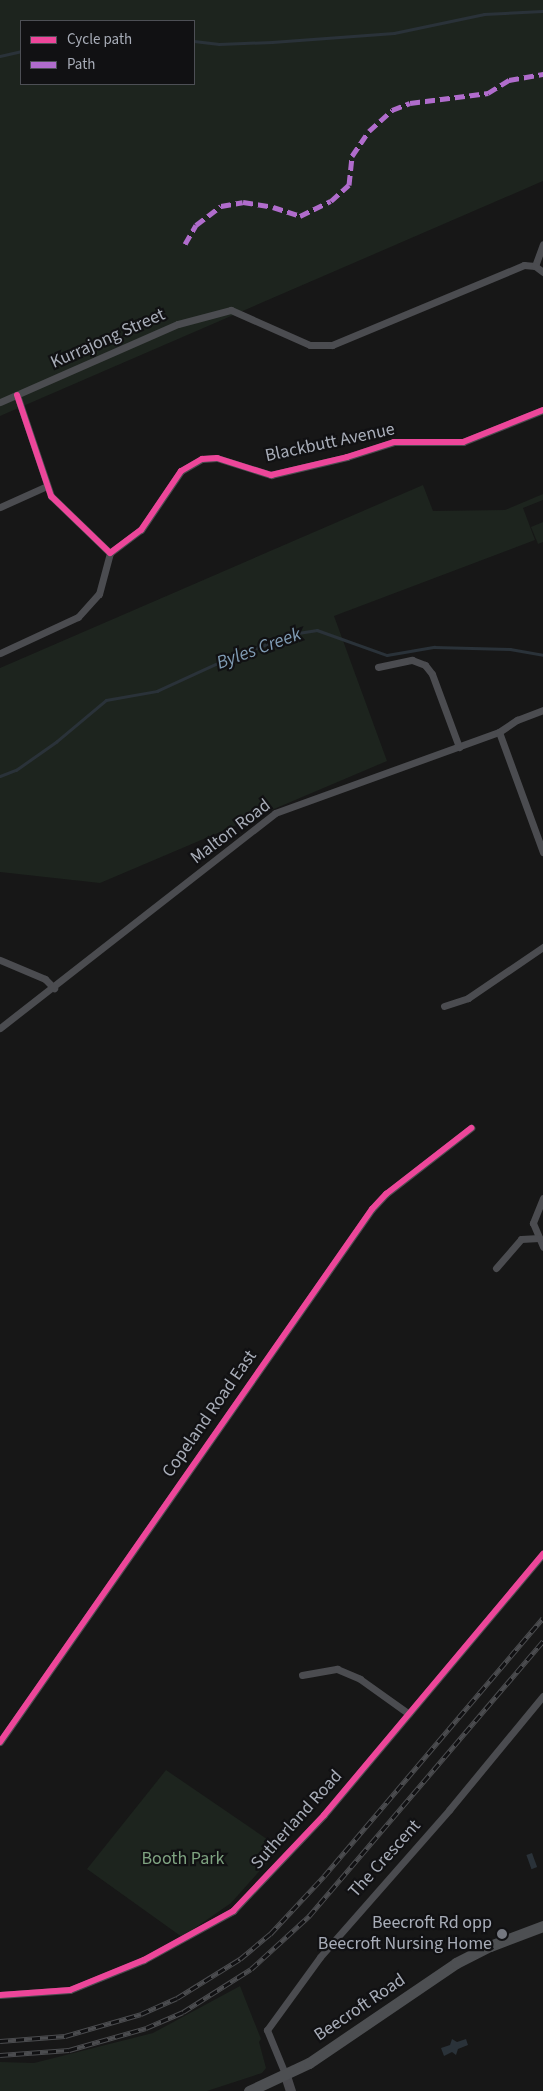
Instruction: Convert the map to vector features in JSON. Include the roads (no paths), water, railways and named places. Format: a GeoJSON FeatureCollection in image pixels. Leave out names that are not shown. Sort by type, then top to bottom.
{"type":"FeatureCollection","features":[{"type":"Feature","properties":{"kind":"main road","name":"Beecroft Road"},"geometry":{"type":"LineString","coordinates":[[249,2091],[286,2076],[456,1963],[490,1946],[543,1926]]}},
{"type":"Feature","properties":{"kind":"street"},"geometry":{"type":"LineString","coordinates":[[543,244],[535,266],[543,272]]}},
{"type":"Feature","properties":{"kind":"street","name":"Kurrajong Street"},"geometry":{"type":"LineString","coordinates":[[0,402],[178,324],[231,310],[303,343],[332,345],[524,264],[535,266]]}},
{"type":"Feature","properties":{"kind":"street"},"geometry":{"type":"LineString","coordinates":[[0,653],[78,617],[99,594],[110,553],[51,496],[17,395]]}},
{"type":"Feature","properties":{"kind":"street","name":"Blackbutt Avenue"},"geometry":{"type":"LineString","coordinates":[[110,553],[141,530],[181,471],[202,459],[217,458],[271,475],[347,457],[394,442],[463,442],[543,410]]}},
{"type":"Feature","properties":{"kind":"street"},"geometry":{"type":"LineString","coordinates":[[0,507],[47,486]]}},
{"type":"Feature","properties":{"kind":"street"},"geometry":{"type":"LineString","coordinates":[[378,667],[412,660],[425,664],[432,674],[459,747]]}},
{"type":"Feature","properties":{"kind":"street","name":"Malton Road"},"geometry":{"type":"LineString","coordinates":[[0,1028],[54,988],[275,813],[499,732],[517,720],[543,710]]}},
{"type":"Feature","properties":{"kind":"street"},"geometry":{"type":"LineString","coordinates":[[499,732],[543,852]]}},
{"type":"Feature","properties":{"kind":"street"},"geometry":{"type":"LineString","coordinates":[[444,1006],[468,998],[543,947]]}},
{"type":"Feature","properties":{"kind":"street"},"geometry":{"type":"LineString","coordinates":[[0,960],[45,979],[54,988]]}},
{"type":"Feature","properties":{"kind":"street","name":"Copeland Road East"},"geometry":{"type":"LineString","coordinates":[[0,1742],[376,1204],[471,1128]]}},
{"type":"Feature","properties":{"kind":"street"},"geometry":{"type":"LineString","coordinates":[[543,1198],[533,1220],[543,1248]]}},
{"type":"Feature","properties":{"kind":"street"},"geometry":{"type":"LineString","coordinates":[[496,1268],[521,1239],[539,1238]]}},
{"type":"Feature","properties":{"kind":"street","name":"Sutherland Road"},"geometry":{"type":"LineString","coordinates":[[0,1995],[70,1990],[144,1960],[233,1912],[324,1815],[543,1554]]}},
{"type":"Feature","properties":{"kind":"street"},"geometry":{"type":"LineString","coordinates":[[302,1675],[336,1669],[360,1679],[409,1714]]}},
{"type":"Feature","properties":{"kind":"street","name":"The Crescent"},"geometry":{"type":"LineString","coordinates":[[286,2076],[267,2030],[320,1957],[449,1810],[543,1696]]}},
{"type":"Feature","properties":{"kind":"street"},"geometry":{"type":"LineString","coordinates":[[286,2076],[291,2091]]}},
{"type":"Feature","properties":{"kind":"waterway"},"geometry":{"type":"LineString","coordinates":[[195,41],[219,44],[272,42],[394,33],[484,14],[543,11]]}},
{"type":"Feature","properties":{"kind":"waterway"},"geometry":{"type":"LineString","coordinates":[[0,56],[20,51]]}},
{"type":"Feature","properties":{"kind":"waterway","name":"Byles Creek"},"geometry":{"type":"LineString","coordinates":[[0,776],[16,770],[56,742],[106,700],[157,691],[231,657],[298,633],[317,630],[387,655],[434,647],[510,649],[543,655]]}},
{"type":"Feature","properties":{"kind":"railway"},"geometry":{"type":"LineString","coordinates":[[0,2041],[65,2036],[141,2014],[177,1998],[240,1959],[270,1934],[324,1876],[543,1618]]}},
{"type":"Feature","properties":{"kind":"railway"},"geometry":{"type":"LineString","coordinates":[[0,2055],[69,2050],[146,2028],[183,2012],[251,1969],[309,1916],[543,1641]]}},
{"type":"Feature","properties":{"kind":"place","name":"Beecroft Rd opp Beecroft Nursing Home"},"geometry":{"type":"Point","coordinates":[502,1934]}},
{"type":"Feature","properties":{"kind":"park label","name":"Booth Park"},"geometry":{"type":"Point","coordinates":[183,1859]}}]}
